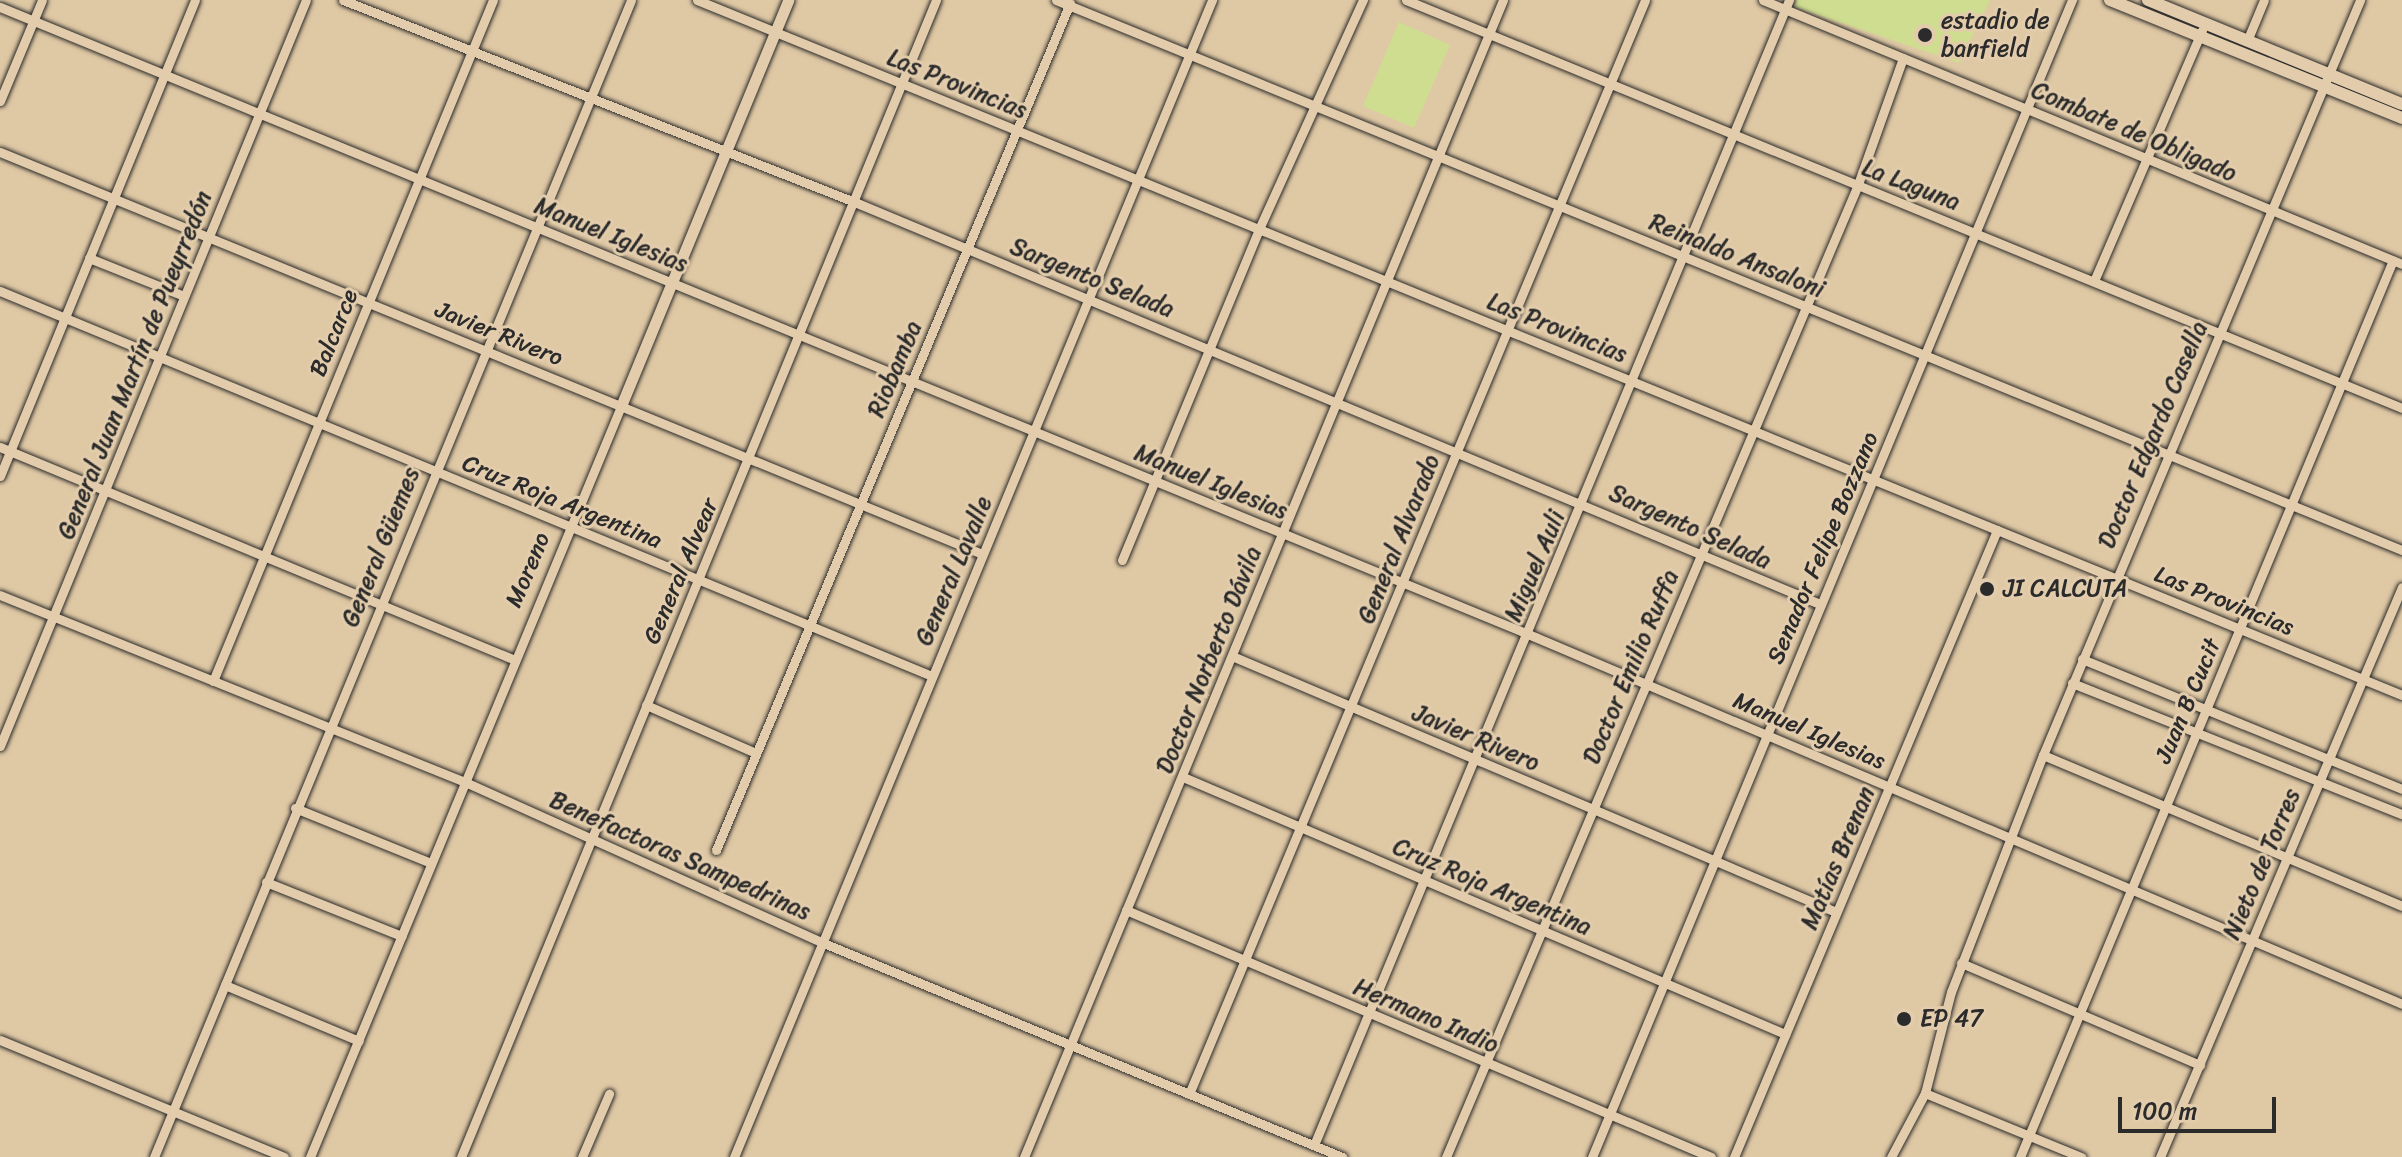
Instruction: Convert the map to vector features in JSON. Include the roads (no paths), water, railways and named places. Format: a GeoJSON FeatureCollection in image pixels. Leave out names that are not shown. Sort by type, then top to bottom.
{"type":"FeatureCollection","features":[{"type":"Feature","properties":{"kind":"main road"},"geometry":{"type":"LineString","coordinates":[[2110,0],[2199,37],[2402,104]]}},
{"type":"Feature","properties":{"kind":"main road"},"geometry":{"type":"LineString","coordinates":[[2148,0],[2168,4],[2402,118]]}},
{"type":"Feature","properties":{"kind":"street"},"geometry":{"type":"LineString","coordinates":[[0,101],[42,0]]}},
{"type":"Feature","properties":{"kind":"street"},"geometry":{"type":"LineString","coordinates":[[0,476],[195,0]]}},
{"type":"Feature","properties":{"kind":"street","name":"General Juan Martín de Pueyrredón"},"geometry":{"type":"LineString","coordinates":[[1,742],[56,618],[207,237],[306,0]]}},
{"type":"Feature","properties":{"kind":"street","name":"Sargento Selada"},"geometry":{"type":"LineString","coordinates":[[343,0],[589,100],[857,203],[1584,502],[1700,555],[1820,604]]}},
{"type":"Feature","properties":{"kind":"street","name":"Balcarce"},"geometry":{"type":"LineString","coordinates":[[213,681],[493,0]]}},
{"type":"Feature","properties":{"kind":"street","name":"General Güemes"},"geometry":{"type":"LineString","coordinates":[[154,1157],[328,727],[631,0]]}},
{"type":"Feature","properties":{"kind":"street","name":"Las Provincias"},"geometry":{"type":"LineString","coordinates":[[697,0],[2402,695]]}},
{"type":"Feature","properties":{"kind":"street","name":"Moreno"},"geometry":{"type":"LineString","coordinates":[[310,1157],[788,0]]}},
{"type":"Feature","properties":{"kind":"street","name":"General Alvear"},"geometry":{"type":"LineString","coordinates":[[461,1157],[646,705],[857,203],[936,0]]}},
{"type":"Feature","properties":{"kind":"street","name":"Reinaldo Ansaloni"},"geometry":{"type":"LineString","coordinates":[[1056,0],[1070,3],[1190,55],[2402,550]]}},
{"type":"Feature","properties":{"kind":"street","name":"General Lavalle"},"geometry":{"type":"LineString","coordinates":[[734,1157],[1212,0]]}},
{"type":"Feature","properties":{"kind":"street"},"geometry":{"type":"LineString","coordinates":[[1122,560],[1259,229],[1363,0]]}},
{"type":"Feature","properties":{"kind":"street","name":"La Laguna"},"geometry":{"type":"LineString","coordinates":[[1406,0],[2402,408]]}},
{"type":"Feature","properties":{"kind":"street","name":"Doctor Norberto Dávila"},"geometry":{"type":"LineString","coordinates":[[1024,1157],[1183,777],[1435,155],[1503,0]]}},
{"type":"Feature","properties":{"kind":"street","name":"General Alvarado"},"geometry":{"type":"LineString","coordinates":[[1189,1094],[1645,0]]}},
{"type":"Feature","properties":{"kind":"street","name":"Combate de Obligado"},"geometry":{"type":"LineString","coordinates":[[1763,0],[1787,5],[1903,58],[2397,262]]}},
{"type":"Feature","properties":{"kind":"street","name":"Senador Felipe Bozzano"},"geometry":{"type":"LineString","coordinates":[[1592,1157],[2072,0]]}},
{"type":"Feature","properties":{"kind":"street"},"geometry":{"type":"LineString","coordinates":[[2247,41],[2264,0]]}},
{"type":"Feature","properties":{"kind":"street","name":"Doctor Edgardo Casella"},"geometry":{"type":"LineString","coordinates":[[1891,1157],[1925,1093],[1961,963],[2072,683],[2360,0]]}},
{"type":"Feature","properties":{"kind":"street","name":"Riobamba"},"geometry":{"type":"LineString","coordinates":[[716,850],[1070,3]]}},
{"type":"Feature","properties":{"kind":"street","name":"Miguel Auli"},"geometry":{"type":"LineString","coordinates":[[1314,1145],[1473,758],[1635,380],[1787,5]]}},
{"type":"Feature","properties":{"kind":"street","name":"Manuel Iglesias"},"geometry":{"type":"LineString","coordinates":[[0,7],[1528,634],[1890,787],[2008,841],[2402,1004]]}},
{"type":"Feature","properties":{"kind":"street"},"geometry":{"type":"LineString","coordinates":[[2094,281],[2205,23]]}},
{"type":"Feature","properties":{"kind":"street","name":"Doctor Emilio Ruffa"},"geometry":{"type":"LineString","coordinates":[[1446,1157],[1544,931],[1644,683],[1803,305],[1857,187],[1903,58]]}},
{"type":"Feature","properties":{"kind":"street","name":"Javier Rivero"},"geometry":{"type":"LineString","coordinates":[[0,152],[982,554]]}},
{"type":"Feature","properties":{"kind":"street"},"geometry":{"type":"LineString","coordinates":[[89,258],[184,296]]}},
{"type":"Feature","properties":{"kind":"street","name":"Juan B Cucit"},"geometry":{"type":"LineString","coordinates":[[2020,1157],[2341,384],[2397,262]]}},
{"type":"Feature","properties":{"kind":"street","name":"Cruz Roja Argentina"},"geometry":{"type":"LineString","coordinates":[[0,291],[159,360],[932,676]]}},
{"type":"Feature","properties":{"kind":"street"},"geometry":{"type":"LineString","coordinates":[[0,447],[515,660]]}},
{"type":"Feature","properties":{"kind":"street","name":"Matías Brenan"},"geometry":{"type":"LineString","coordinates":[[1734,1157],[1997,530]]}},
{"type":"Feature","properties":{"kind":"street","name":"Nieto de Torres"},"geometry":{"type":"LineString","coordinates":[[2160,1157],[2402,587]]}},
{"type":"Feature","properties":{"kind":"street","name":"Benefactoras Sampedrinas"},"geometry":{"type":"LineString","coordinates":[[0,595],[465,782],[821,942],[1342,1157]]}},
{"type":"Feature","properties":{"kind":"street","name":"Javier Rivero"},"geometry":{"type":"LineString","coordinates":[[1232,656],[1836,912]]}},
{"type":"Feature","properties":{"kind":"street"},"geometry":{"type":"LineString","coordinates":[[2082,659],[2402,789]]}},
{"type":"Feature","properties":{"kind":"street"},"geometry":{"type":"LineString","coordinates":[[2072,683],[2402,814]]}},
{"type":"Feature","properties":{"kind":"street"},"geometry":{"type":"LineString","coordinates":[[646,705],[756,753]]}},
{"type":"Feature","properties":{"kind":"street"},"geometry":{"type":"LineString","coordinates":[[2043,755],[2402,906]]}},
{"type":"Feature","properties":{"kind":"street","name":"Cruz Roja Argentina"},"geometry":{"type":"LineString","coordinates":[[1183,777],[1785,1034]]}},
{"type":"Feature","properties":{"kind":"street"},"geometry":{"type":"LineString","coordinates":[[295,808],[431,863]]}},
{"type":"Feature","properties":{"kind":"street"},"geometry":{"type":"LineString","coordinates":[[266,882],[402,936]]}},
{"type":"Feature","properties":{"kind":"street","name":"Hermano Indio"},"geometry":{"type":"LineString","coordinates":[[1126,910],[1711,1157]]}},
{"type":"Feature","properties":{"kind":"street"},"geometry":{"type":"LineString","coordinates":[[1961,963],[2200,1065]]}},
{"type":"Feature","properties":{"kind":"street"},"geometry":{"type":"LineString","coordinates":[[225,985],[359,1041]]}},
{"type":"Feature","properties":{"kind":"street"},"geometry":{"type":"LineString","coordinates":[[0,1040],[284,1157]]}},
{"type":"Feature","properties":{"kind":"street"},"geometry":{"type":"LineString","coordinates":[[1925,1093],[2081,1157]]}},
{"type":"Feature","properties":{"kind":"street"},"geometry":{"type":"LineString","coordinates":[[582,1157],[609,1094]]}},
{"type":"Feature","properties":{"kind":"place","name":"estadio de banfield"},"geometry":{"type":"Point","coordinates":[1925,35]}},
{"type":"Feature","properties":{"kind":"place","name":"JI CALCUTA"},"geometry":{"type":"Point","coordinates":[1987,589]}},
{"type":"Feature","properties":{"kind":"place","name":"EP 47"},"geometry":{"type":"Point","coordinates":[1904,1019]}}]}
